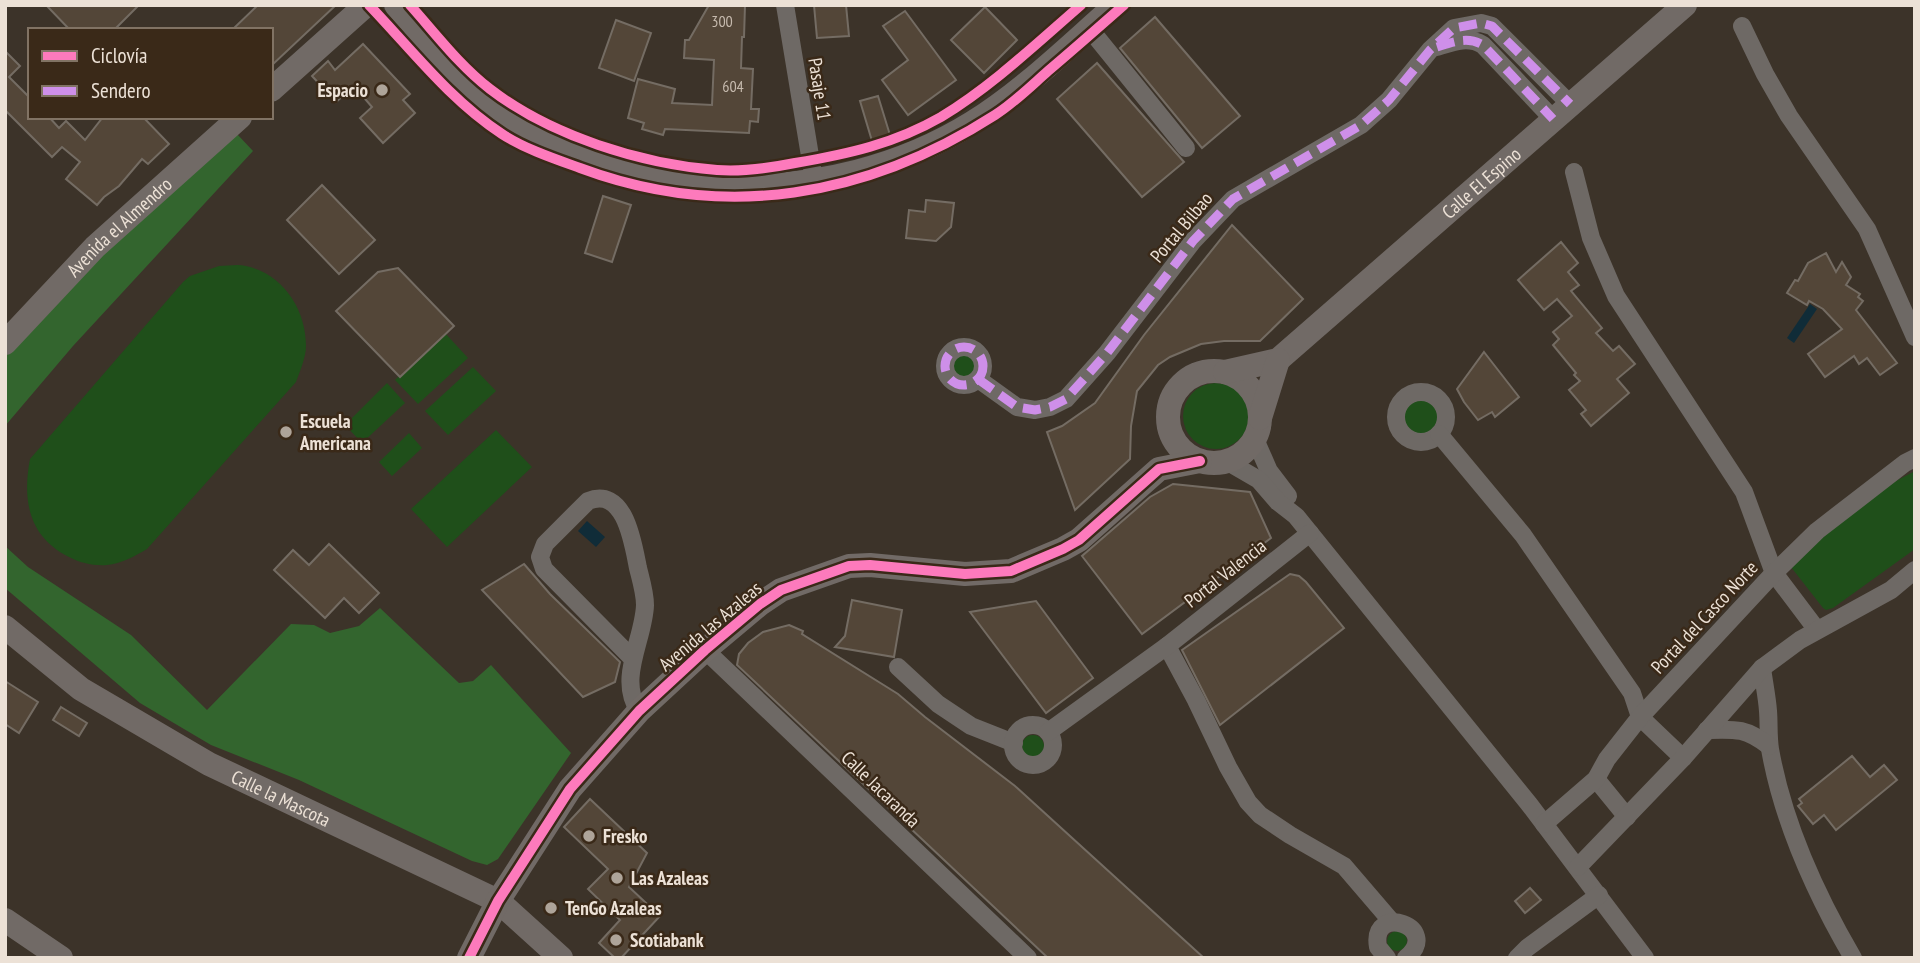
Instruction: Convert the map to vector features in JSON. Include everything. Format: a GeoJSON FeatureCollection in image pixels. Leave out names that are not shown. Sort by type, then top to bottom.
{"type":"FeatureCollection","features":[{"type":"Feature","properties":{"kind":"street"},"geometry":{"type":"LineString","coordinates":[[273,88],[366,5]]}},
{"type":"Feature","properties":{"kind":"street"},"geometry":{"type":"LineString","coordinates":[[397,5],[474,92],[497,111],[568,151],[623,169],[698,184],[751,186],[836,177],[888,162],[939,141],[1000,104],[1116,5]]}},
{"type":"Feature","properties":{"kind":"street","name":"Pasaje 11"},"geometry":{"type":"LineString","coordinates":[[785,5],[814,180]]}},
{"type":"Feature","properties":{"kind":"street","name":"Calle El Espino"},"geometry":{"type":"LineString","coordinates":[[1224,372],[1278,360],[1685,5]]}},
{"type":"Feature","properties":{"kind":"street","name":"Portal Bilbao"},"geometry":{"type":"LineString","coordinates":[[978,380],[1017,407],[1035,410],[1050,407],[1066,399],[1098,364],[1193,241],[1222,209],[1243,192],[1361,125],[1389,100],[1430,50],[1454,28],[1481,23],[1492,26],[1519,53],[1561,112]]}},
{"type":"Feature","properties":{"kind":"street"},"geometry":{"type":"LineString","coordinates":[[1742,26],[1788,116],[1867,229],[1915,337]]}},
{"type":"Feature","properties":{"kind":"street"},"geometry":{"type":"LineString","coordinates":[[1089,29],[1186,148]]}},
{"type":"Feature","properties":{"kind":"street"},"geometry":{"type":"LineString","coordinates":[[1430,50],[1455,41],[1471,40],[1483,45],[1504,68],[1561,112]]}},
{"type":"Feature","properties":{"kind":"street"},"geometry":{"type":"LineString","coordinates":[[1504,68],[1519,53]]}},
{"type":"Feature","properties":{"kind":"street","name":"Avenida el Almendro"},"geometry":{"type":"LineString","coordinates":[[5,343],[95,247],[238,119]]}},
{"type":"Feature","properties":{"kind":"street"},"geometry":{"type":"LineString","coordinates":[[1574,172],[1591,239],[1616,296],[1744,492],[1774,573],[1817,630]]}},
{"type":"Feature","properties":{"kind":"street"},"geometry":{"type":"LineString","coordinates":[[1168,423],[1172,438],[1181,450],[1200,461],[1214,464],[1241,455],[1257,428],[1278,360]]}},
{"type":"Feature","properties":{"kind":"street"},"geometry":{"type":"LineString","coordinates":[[1200,461],[1158,469],[1168,423],[1168,410],[1172,396],[1185,380],[1204,372],[1224,372],[1248,386],[1258,404],[1257,428],[1269,471],[1288,496],[1296,516]]}},
{"type":"Feature","properties":{"kind":"street"},"geometry":{"type":"LineString","coordinates":[[1439,434],[1523,535],[1632,693],[1640,717],[1683,758]]}},
{"type":"Feature","properties":{"kind":"street","name":"Portal del Casco Norte"},"geometry":{"type":"LineString","coordinates":[[1544,824],[1596,779],[1607,759],[1640,717],[1774,573],[1817,531],[1915,458]]}},
{"type":"Feature","properties":{"kind":"street"},"geometry":{"type":"LineString","coordinates":[[1228,461],[1259,480],[1278,502],[1296,516],[1578,867],[1645,958]]}},
{"type":"Feature","properties":{"kind":"street","name":"Avenida las Azaleas"},"geometry":{"type":"LineString","coordinates":[[469,958],[499,901],[569,789],[639,710],[760,604],[781,590],[839,568],[870,565],[965,574],[997,573],[1024,566],[1079,540],[1158,469]]}},
{"type":"Feature","properties":{"kind":"street"},"geometry":{"type":"LineString","coordinates":[[633,659],[544,569],[540,557],[545,544],[588,501],[595,498],[600,497],[613,504],[623,514],[631,531],[645,606],[633,659],[631,700],[639,710]]}},
{"type":"Feature","properties":{"kind":"street","name":"Portal Valencia"},"geometry":{"type":"LineString","coordinates":[[1048,732],[1167,646],[1310,533]]}},
{"type":"Feature","properties":{"kind":"street"},"geometry":{"type":"LineString","coordinates":[[1578,867],[1683,758],[1762,668],[1800,639],[1891,590],[1915,570]]}},
{"type":"Feature","properties":{"kind":"street","name":"Calle la Mascota"},"geometry":{"type":"LineString","coordinates":[[5,627],[81,689],[209,764],[499,901],[561,958]]}},
{"type":"Feature","properties":{"kind":"street"},"geometry":{"type":"LineString","coordinates":[[1167,646],[1248,802],[1260,815],[1290,835],[1344,866],[1392,922]]}},
{"type":"Feature","properties":{"kind":"street","name":"Calle Jacaranda"},"geometry":{"type":"LineString","coordinates":[[705,650],[1028,958]]}},
{"type":"Feature","properties":{"kind":"street"},"geometry":{"type":"LineString","coordinates":[[898,667],[938,704],[971,726],[1014,743]]}},
{"type":"Feature","properties":{"kind":"street"},"geometry":{"type":"LineString","coordinates":[[1762,668],[1769,712],[1769,746],[1782,802],[1830,918],[1853,958]]}},
{"type":"Feature","properties":{"kind":"street"},"geometry":{"type":"LineString","coordinates":[[1038,725],[1052,738],[1052,751],[1049,757],[1038,764],[1025,763],[1019,759],[1013,748],[1014,743],[1016,735],[1025,726],[1038,725]]}},
{"type":"Feature","properties":{"kind":"street"},"geometry":{"type":"LineString","coordinates":[[1707,730],[1738,729],[1753,734],[1769,746]]}},
{"type":"Feature","properties":{"kind":"street"},"geometry":{"type":"LineString","coordinates":[[1596,779],[1627,817]]}},
{"type":"Feature","properties":{"kind":"street"},"geometry":{"type":"LineString","coordinates":[[1517,958],[1599,895]]}},
{"type":"Feature","properties":{"kind":"street"},"geometry":{"type":"LineString","coordinates":[[5,920],[61,958]]}},
{"type":"Feature","properties":{"kind":"street"},"geometry":{"type":"LineString","coordinates":[[1387,958],[1381,953],[1377,941],[1381,929],[1392,922],[1405,923],[1414,932],[1416,944],[1406,958]]}},
{"type":"Feature","properties":{"kind":"green space"},"geometry":{"type":"Polygon","coordinates":[[[237,134],[253,151],[73,346],[5,426],[5,356],[89,263],[237,134]]]}},
{"type":"Feature","properties":{"kind":"green space"},"geometry":{"type":"Polygon","coordinates":[[[243,265],[259,270],[281,285],[290,295],[302,319],[306,346],[296,382],[147,549],[123,561],[107,565],[87,564],[69,557],[45,539],[32,516],[27,489],[30,459],[183,282],[190,276],[219,266],[243,265]]]}},
{"type":"Feature","properties":{"kind":"green space"},"geometry":{"type":"Polygon","coordinates":[[[445,333],[468,358],[418,404],[395,380],[445,333]]]}},
{"type":"Feature","properties":{"kind":"green space"},"geometry":{"type":"Polygon","coordinates":[[[958,355],[968,355],[975,362],[975,372],[968,379],[958,379],[951,372],[951,362],[958,355]]]}},
{"type":"Feature","properties":{"kind":"green space"},"geometry":{"type":"Polygon","coordinates":[[[473,367],[496,391],[448,435],[425,411],[473,367]]]}},
{"type":"Feature","properties":{"kind":"green space"},"geometry":{"type":"Polygon","coordinates":[[[387,383],[405,403],[362,443],[345,425],[387,383]]]}},
{"type":"Feature","properties":{"kind":"green space"},"geometry":{"type":"Polygon","coordinates":[[[1216,383],[1229,386],[1239,393],[1246,403],[1249,416],[1246,429],[1239,439],[1229,446],[1216,449],[1203,446],[1193,439],[1186,429],[1183,416],[1186,403],[1193,393],[1203,386],[1216,383]]]}},
{"type":"Feature","properties":{"kind":"green space"},"geometry":{"type":"Polygon","coordinates":[[[1420,398],[1433,403],[1438,416],[1433,429],[1420,434],[1407,429],[1402,416],[1407,403],[1420,398]]]}},
{"type":"Feature","properties":{"kind":"green space"},"geometry":{"type":"Polygon","coordinates":[[[496,430],[532,467],[447,547],[411,509],[496,430]]]}},
{"type":"Feature","properties":{"kind":"green space"},"geometry":{"type":"Polygon","coordinates":[[[409,433],[422,448],[392,476],[379,462],[409,433]]]}},
{"type":"Feature","properties":{"kind":"green space"},"geometry":{"type":"Polygon","coordinates":[[[1915,471],[1915,549],[1833,608],[1826,610],[1791,567],[1832,527],[1879,490],[1915,471]]]}},
{"type":"Feature","properties":{"kind":"green space"},"geometry":{"type":"Polygon","coordinates":[[[5,546],[28,567],[131,635],[207,710],[291,624],[314,625],[330,633],[359,626],[380,608],[459,683],[473,681],[491,665],[571,753],[498,859],[487,865],[472,861],[299,780],[211,745],[140,703],[5,588],[5,546]]]}},
{"type":"Feature","properties":{"kind":"green space"},"geometry":{"type":"Polygon","coordinates":[[[1033,735],[1043,742],[1044,746],[1037,756],[1033,757],[1023,750],[1022,746],[1029,736],[1033,735]]]}},
{"type":"Feature","properties":{"kind":"green space"},"geometry":{"type":"Polygon","coordinates":[[[1393,931],[1401,931],[1407,941],[1401,951],[1393,951],[1387,945],[1387,937],[1393,931]]]}},
{"type":"Feature","properties":{"kind":"water"},"geometry":{"type":"Polygon","coordinates":[[[1810,304],[1817,309],[1794,343],[1787,338],[1810,304]]]}},
{"type":"Feature","properties":{"kind":"water"},"geometry":{"type":"Polygon","coordinates":[[[587,521],[605,537],[596,547],[578,531],[587,521]]]}},
{"type":"Feature","properties":{"kind":"building"},"geometry":{"type":"Polygon","coordinates":[[[46,5],[139,5],[116,28],[68,28],[46,5]]]}},
{"type":"Feature","properties":{"kind":"building"},"geometry":{"type":"Polygon","coordinates":[[[258,5],[336,5],[273,64],[273,28],[234,28],[258,5]]]}},
{"type":"Feature","properties":{"kind":"building"},"geometry":{"type":"Polygon","coordinates":[[[709,5],[745,5],[741,68],[753,69],[751,109],[759,109],[758,122],[750,121],[749,133],[665,129],[663,135],[642,129],[644,123],[628,118],[638,79],[675,89],[672,103],[712,105],[714,60],[684,58],[685,40],[689,40],[709,5]]]}},
{"type":"Feature","properties":{"kind":"building"},"geometry":{"type":"Polygon","coordinates":[[[814,5],[846,5],[849,36],[817,38],[814,5]]]}},
{"type":"Feature","properties":{"kind":"building"},"geometry":{"type":"Polygon","coordinates":[[[985,7],[1017,40],[984,73],[951,40],[985,7]]]}},
{"type":"Feature","properties":{"kind":"building"},"geometry":{"type":"Polygon","coordinates":[[[905,11],[956,80],[908,115],[882,80],[908,60],[883,26],[905,11]]]}},
{"type":"Feature","properties":{"kind":"building"},"geometry":{"type":"Polygon","coordinates":[[[1155,17],[1240,116],[1202,148],[1120,48],[1155,17]]]}},
{"type":"Feature","properties":{"kind":"building"},"geometry":{"type":"Polygon","coordinates":[[[616,20],[651,33],[634,81],[599,68],[616,20]]]}},
{"type":"Feature","properties":{"kind":"building","name":"Espacio"},"geometry":{"type":"Polygon","coordinates":[[[363,44],[410,94],[403,100],[415,113],[383,143],[360,118],[372,107],[354,86],[336,102],[312,76],[328,61],[335,70],[363,44]]]}},
{"type":"Feature","properties":{"kind":"building"},"geometry":{"type":"Polygon","coordinates":[[[5,51],[20,66],[9,77],[28,96],[28,119],[51,119],[59,128],[66,121],[85,140],[101,119],[145,119],[169,144],[148,164],[142,159],[119,186],[97,205],[66,179],[80,162],[62,147],[52,157],[5,110],[5,51]]]}},
{"type":"Feature","properties":{"kind":"building"},"geometry":{"type":"Polygon","coordinates":[[[1097,63],[1184,162],[1142,197],[1057,99],[1097,63]]]}},
{"type":"Feature","properties":{"kind":"building"},"geometry":{"type":"Polygon","coordinates":[[[878,96],[890,135],[872,141],[860,101],[878,96]]]}},
{"type":"Feature","properties":{"kind":"building"},"geometry":{"type":"Polygon","coordinates":[[[322,185],[375,240],[339,274],[287,220],[322,185]]]}},
{"type":"Feature","properties":{"kind":"building"},"geometry":{"type":"Polygon","coordinates":[[[603,196],[631,205],[612,262],[585,253],[603,196]]]}},
{"type":"Feature","properties":{"kind":"building"},"geometry":{"type":"Polygon","coordinates":[[[926,200],[954,203],[951,227],[936,241],[906,238],[909,210],[925,212],[926,200]]]}},
{"type":"Feature","properties":{"kind":"building"},"geometry":{"type":"Polygon","coordinates":[[[1232,225],[1303,299],[1260,341],[1201,344],[1158,365],[1137,391],[1131,426],[1130,459],[1075,510],[1047,432],[1062,426],[1095,403],[1144,335],[1232,225]]]}},
{"type":"Feature","properties":{"kind":"building"},"geometry":{"type":"Polygon","coordinates":[[[1561,242],[1578,263],[1568,272],[1579,285],[1571,291],[1602,328],[1596,333],[1613,351],[1619,346],[1635,364],[1617,379],[1629,393],[1591,426],[1581,414],[1586,410],[1569,390],[1580,381],[1553,345],[1559,339],[1553,332],[1572,316],[1557,299],[1544,310],[1518,280],[1561,242]]]}},
{"type":"Feature","properties":{"kind":"building"},"geometry":{"type":"Polygon","coordinates":[[[1826,253],[1836,272],[1842,262],[1851,277],[1846,285],[1860,294],[1858,297],[1863,301],[1856,310],[1897,363],[1880,375],[1867,358],[1859,364],[1854,356],[1825,377],[1808,354],[1842,329],[1823,309],[1809,301],[1807,305],[1787,293],[1795,280],[1798,281],[1808,263],[1826,253]]]}},
{"type":"Feature","properties":{"kind":"building"},"geometry":{"type":"Polygon","coordinates":[[[398,268],[454,326],[400,377],[336,311],[378,272],[398,268]]]}},
{"type":"Feature","properties":{"kind":"building"},"geometry":{"type":"Polygon","coordinates":[[[1484,352],[1519,397],[1495,417],[1492,412],[1478,420],[1457,389],[1484,352]]]}},
{"type":"Feature","properties":{"kind":"building"},"geometry":{"type":"Polygon","coordinates":[[[1173,484],[1250,492],[1271,538],[1142,634],[1082,556],[1150,497],[1173,484]]]}},
{"type":"Feature","properties":{"kind":"building"},"geometry":{"type":"Polygon","coordinates":[[[329,544],[379,593],[359,613],[344,598],[325,618],[274,570],[293,550],[309,565],[329,544]]]}},
{"type":"Feature","properties":{"kind":"building"},"geometry":{"type":"Polygon","coordinates":[[[524,564],[550,594],[620,662],[615,682],[583,697],[482,590],[524,564]]]}},
{"type":"Feature","properties":{"kind":"building"},"geometry":{"type":"Polygon","coordinates":[[[1290,574],[1299,576],[1306,582],[1344,628],[1220,725],[1182,650],[1290,574]]]}},
{"type":"Feature","properties":{"kind":"building"},"geometry":{"type":"Polygon","coordinates":[[[852,600],[902,610],[894,657],[835,647],[845,636],[852,600]]]}},
{"type":"Feature","properties":{"kind":"building"},"geometry":{"type":"Polygon","coordinates":[[[1036,601],[1093,678],[1046,713],[970,612],[1036,601]]]}},
{"type":"Feature","properties":{"kind":"building"},"geometry":{"type":"Polygon","coordinates":[[[789,625],[803,631],[802,634],[898,694],[1015,786],[1204,958],[1048,958],[737,665],[739,654],[748,643],[763,632],[789,625]]]}},
{"type":"Feature","properties":{"kind":"building"},"geometry":{"type":"Polygon","coordinates":[[[5,681],[38,702],[19,733],[5,724],[5,681]]]}},
{"type":"Feature","properties":{"kind":"building"},"geometry":{"type":"Polygon","coordinates":[[[61,707],[87,723],[79,736],[53,720],[61,707]]]}},
{"type":"Feature","properties":{"kind":"building"},"geometry":{"type":"Polygon","coordinates":[[[1852,756],[1870,777],[1884,765],[1897,780],[1836,830],[1824,815],[1813,824],[1798,806],[1802,803],[1799,799],[1852,756]]]}},
{"type":"Feature","properties":{"kind":"building","name":"Las Azaleas"},"geometry":{"type":"Polygon","coordinates":[[[590,799],[647,853],[629,887],[660,916],[621,958],[615,958],[599,943],[620,920],[588,889],[608,869],[564,827],[590,799]]]}},
{"type":"Feature","properties":{"kind":"building"},"geometry":{"type":"Polygon","coordinates":[[[1530,888],[1541,900],[1525,913],[1515,901],[1530,888]]]}},
{"type":"Feature","properties":{"kind":"marked path"},"geometry":{"type":"LineString","coordinates":[[978,379],[1017,407],[1035,410],[1050,407],[1066,399],[1107,353],[1193,241],[1233,199],[1361,125],[1389,100],[1430,50],[1454,28],[1481,23],[1492,26],[1570,104]]}},
{"type":"Feature","properties":{"kind":"marked path"},"geometry":{"type":"LineString","coordinates":[[1437,47],[1466,40],[1483,45],[1553,119]]}},
{"type":"Feature","properties":{"kind":"marked path"},"geometry":{"type":"LineString","coordinates":[[964,347],[978,352],[983,366],[978,380],[964,385],[950,380],[945,366],[950,352],[964,347]]}},
{"type":"Feature","properties":{"kind":"cycle path"},"geometry":{"type":"LineString","coordinates":[[369,5],[465,106],[483,121],[520,144],[580,168],[634,185],[688,194],[741,197],[794,192],[846,182],[897,165],[946,143],[1009,105],[1124,5]]}},
{"type":"Feature","properties":{"kind":"cycle path"},"geometry":{"type":"LineString","coordinates":[[410,5],[479,80],[514,106],[541,121],[569,134],[628,154],[688,167],[727,170],[766,168],[834,156],[906,134],[960,105],[996,78],[1081,5]]}},
{"type":"Feature","properties":{"kind":"cycle path"},"geometry":{"type":"LineString","coordinates":[[469,958],[498,901],[570,789],[639,711],[760,604],[781,590],[849,566],[870,565],[965,574],[1011,571],[1079,540],[1159,469],[1200,461]]}},
{"type":"Feature","properties":{"kind":"place","name":"Espacio"},"geometry":{"type":"Point","coordinates":[382,90]}},
{"type":"Feature","properties":{"kind":"place","name":"Escuela Americana"},"geometry":{"type":"Point","coordinates":[286,432]}},
{"type":"Feature","properties":{"kind":"place","name":"Fresko"},"geometry":{"type":"Point","coordinates":[589,836]}},
{"type":"Feature","properties":{"kind":"place","name":"Las Azaleas"},"geometry":{"type":"Point","coordinates":[617,878]}},
{"type":"Feature","properties":{"kind":"place","name":"TenGo Azaleas"},"geometry":{"type":"Point","coordinates":[551,908]}},
{"type":"Feature","properties":{"kind":"place","name":"Scotiabank"},"geometry":{"type":"Point","coordinates":[616,940]}}]}
